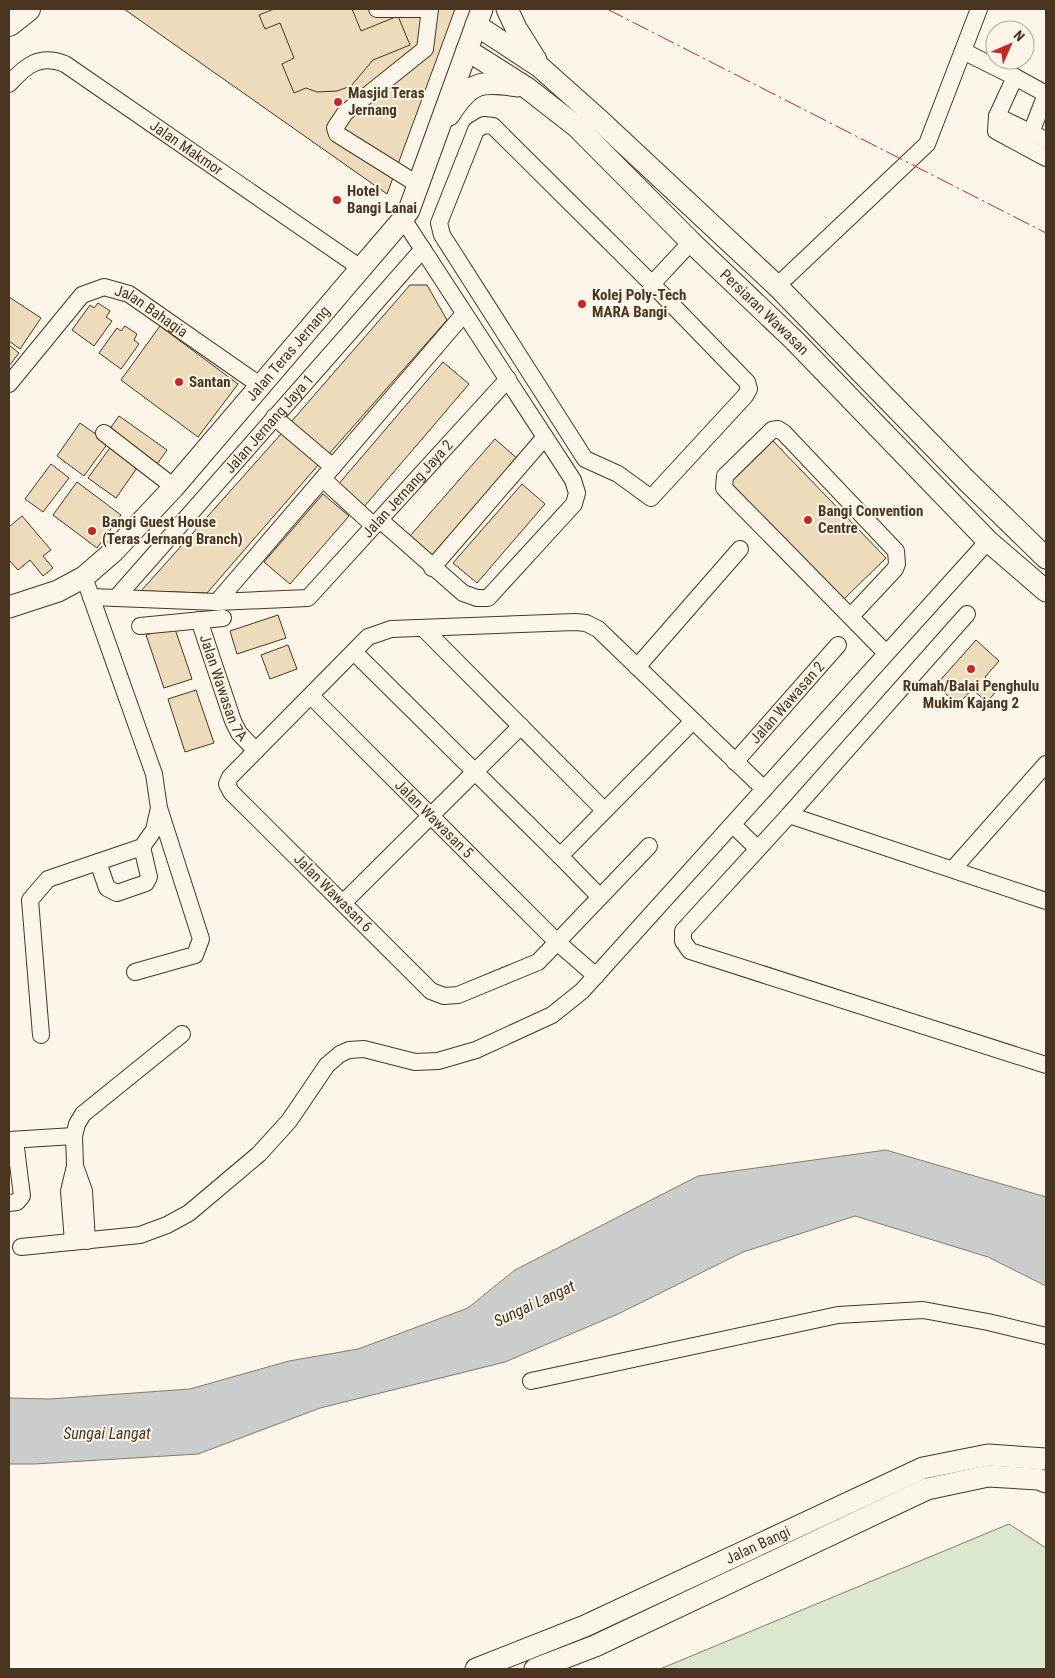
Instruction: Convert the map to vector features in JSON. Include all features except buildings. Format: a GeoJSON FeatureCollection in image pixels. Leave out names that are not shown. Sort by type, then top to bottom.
{"type":"FeatureCollection","features":[{"type":"Feature","properties":{"kind":"highway"},"geometry":{"type":"LineString","coordinates":[[9,24],[28,9]]}},
{"type":"Feature","properties":{"kind":"main road"},"geometry":{"type":"LineString","coordinates":[[507,9],[516,28],[540,67]]}},
{"type":"Feature","properties":{"kind":"main road","name":"Persiaran Wawasan"},"geometry":{"type":"LineString","coordinates":[[479,17],[540,67],[777,286],[1040,553]]}},
{"type":"Feature","properties":{"kind":"main road","name":"Jalan Teras Jernang"},"geometry":{"type":"LineString","coordinates":[[9,607],[58,591],[84,578],[114,551],[174,487],[403,219],[409,210],[479,17]]}},
{"type":"Feature","properties":{"kind":"main road","name":"Persiaran Wawasan"},"geometry":{"type":"LineString","coordinates":[[467,50],[527,88],[577,127],[691,242],[795,342],[988,541],[1046,592]]}},
{"type":"Feature","properties":{"kind":"main road"},"geometry":{"type":"LineString","coordinates":[[434,139],[461,97],[474,87],[489,82],[527,88]]}},
{"type":"Feature","properties":{"kind":"main road"},"geometry":{"type":"LineString","coordinates":[[723,271],[742,280],[777,286],[779,309],[795,342]]}},
{"type":"Feature","properties":{"kind":"main road"},"geometry":{"type":"LineString","coordinates":[[966,480],[985,512],[988,541],[1010,540],[1040,553]]}},
{"type":"Feature","properties":{"kind":"main road","name":"Jalan Bangi"},"geometry":{"type":"LineString","coordinates":[[476,1669],[585,1626],[923,1468],[988,1456],[1046,1459]]}},
{"type":"Feature","properties":{"kind":"main road","name":"Jalan Bangi"},"geometry":{"type":"LineString","coordinates":[[535,1669],[595,1646],[927,1489],[988,1476],[1038,1479],[1046,1482]]}},
{"type":"Feature","properties":{"kind":"street"},"geometry":{"type":"LineString","coordinates":[[377,9],[430,9],[425,49],[345,113],[335,128],[337,134],[417,184]]}},
{"type":"Feature","properties":{"kind":"street"},"geometry":{"type":"LineString","coordinates":[[777,286],[927,144],[979,9]]}},
{"type":"Feature","properties":{"kind":"street"},"geometry":{"type":"LineString","coordinates":[[963,51],[1046,94],[1031,133]]}},
{"type":"Feature","properties":{"kind":"street","name":"Jalan Makmor"},"geometry":{"type":"LineString","coordinates":[[9,84],[19,73],[39,60],[51,59],[65,64],[362,269]]}},
{"type":"Feature","properties":{"kind":"street"},"geometry":{"type":"LineString","coordinates":[[1015,77],[997,116],[997,132],[1046,158]]}},
{"type":"Feature","properties":{"kind":"street"},"geometry":{"type":"LineString","coordinates":[[997,116],[1046,140]]}},
{"type":"Feature","properties":{"kind":"street"},"geometry":{"type":"LineString","coordinates":[[484,125],[493,126],[652,284],[747,382],[749,389],[745,396],[651,498],[618,474],[585,459],[442,235],[439,223],[476,130],[484,125]]}},
{"type":"Feature","properties":{"kind":"street"},"geometry":{"type":"LineString","coordinates":[[274,417],[377,523],[463,593],[477,598],[488,598],[574,504],[577,493],[573,480],[403,219]]}},
{"type":"Feature","properties":{"kind":"street"},"geometry":{"type":"LineString","coordinates":[[652,284],[691,242]]}},
{"type":"Feature","properties":{"kind":"street","name":"Jalan Jernang Jaya 1"},"geometry":{"type":"LineString","coordinates":[[116,598],[423,249]]}},
{"type":"Feature","properties":{"kind":"street","name":"Jalan Bahagia"},"geometry":{"type":"LineString","coordinates":[[9,384],[82,295],[104,287],[129,294],[261,386]]}},
{"type":"Feature","properties":{"kind":"street"},"geometry":{"type":"LineString","coordinates":[[91,598],[217,602],[464,315]]}},
{"type":"Feature","properties":{"kind":"street","name":"Jalan Jernang Jaya 2"},"geometry":{"type":"LineString","coordinates":[[217,602],[308,598],[508,379]]}},
{"type":"Feature","properties":{"kind":"street"},"geometry":{"type":"LineString","coordinates":[[851,616],[895,570],[897,564],[896,551],[784,433],[772,430],[726,476],[724,488],[886,653]]}},
{"type":"Feature","properties":{"kind":"street"},"geometry":{"type":"LineString","coordinates":[[104,433],[174,487]]}},
{"type":"Feature","properties":{"kind":"street"},"geometry":{"type":"LineString","coordinates":[[432,568],[546,437]]}},
{"type":"Feature","properties":{"kind":"street"},"geometry":{"type":"LineString","coordinates":[[21,1247],[140,1235],[189,1213],[259,1154],[289,1121],[327,1065],[340,1054],[349,1050],[364,1049],[415,1062],[438,1061],[476,1050],[552,1015],[582,991],[596,976],[988,541]]}},
{"type":"Feature","properties":{"kind":"street"},"geometry":{"type":"LineString","coordinates":[[637,667],[740,549]]}},
{"type":"Feature","properties":{"kind":"street"},"geometry":{"type":"LineString","coordinates":[[84,578],[154,774],[159,808],[201,939],[195,955],[135,972]]}},
{"type":"Feature","properties":{"kind":"street"},"geometry":{"type":"LineString","coordinates":[[967,614],[683,931],[682,941],[690,952],[1046,1065]]}},
{"type":"Feature","properties":{"kind":"street"},"geometry":{"type":"LineString","coordinates":[[140,626],[223,618]]}},
{"type":"Feature","properties":{"kind":"street","name":"Jalan Wawasan 7A"},"geometry":{"type":"LineString","coordinates":[[199,620],[233,721],[239,733],[256,751]]}},
{"type":"Feature","properties":{"kind":"street"},"geometry":{"type":"LineString","coordinates":[[256,751],[368,637],[391,629],[586,623],[598,629],[764,789]]}},
{"type":"Feature","properties":{"kind":"street"},"geometry":{"type":"LineString","coordinates":[[422,628],[604,810]]}},
{"type":"Feature","properties":{"kind":"street","name":"Jalan Wawasan 2"},"geometry":{"type":"LineString","coordinates":[[735,762],[838,645]]}},
{"type":"Feature","properties":{"kind":"street"},"geometry":{"type":"LineString","coordinates":[[354,652],[600,897]]}},
{"type":"Feature","properties":{"kind":"street","name":"Jalan Wawasan 5"},"geometry":{"type":"LineString","coordinates":[[311,696],[557,942],[596,976]]}},
{"type":"Feature","properties":{"kind":"street"},"geometry":{"type":"LineString","coordinates":[[560,856],[693,721]]}},
{"type":"Feature","properties":{"kind":"street"},"geometry":{"type":"LineString","coordinates":[[343,903],[520,726]]}},
{"type":"Feature","properties":{"kind":"street","name":"Jalan Wawasan 6"},"geometry":{"type":"LineString","coordinates":[[256,751],[230,777],[227,784],[231,792],[431,991],[444,996],[458,995],[538,962],[557,942]]}},
{"type":"Feature","properties":{"kind":"street"},"geometry":{"type":"LineString","coordinates":[[952,869],[1046,764]]}},
{"type":"Feature","properties":{"kind":"street"},"geometry":{"type":"LineString","coordinates":[[41,1035],[30,900],[48,879],[142,847],[154,830],[159,808]]}},
{"type":"Feature","properties":{"kind":"street"},"geometry":{"type":"LineString","coordinates":[[788,815],[1046,901]]}},
{"type":"Feature","properties":{"kind":"street"},"geometry":{"type":"LineString","coordinates":[[733,824],[757,848]]}},
{"type":"Feature","properties":{"kind":"street"},"geometry":{"type":"LineString","coordinates":[[557,942],[650,846]]}},
{"type":"Feature","properties":{"kind":"street"},"geometry":{"type":"LineString","coordinates":[[98,862],[107,888],[117,894],[146,883],[149,877],[142,847]]}},
{"type":"Feature","properties":{"kind":"street"},"geometry":{"type":"LineString","coordinates":[[80,1241],[84,1191],[75,1166],[74,1136],[77,1124],[83,1114],[182,1034]]}},
{"type":"Feature","properties":{"kind":"street"},"geometry":{"type":"LineString","coordinates":[[9,1202],[17,1202],[22,1196],[12,1140],[74,1136]]}},
{"type":"Feature","properties":{"kind":"street"},"geometry":{"type":"LineString","coordinates":[[531,1381],[838,1315],[923,1310],[988,1322],[1046,1336]]}},
{"type":"Feature","properties":{"kind":"green space"},"geometry":{"type":"Polygon","coordinates":[[[1009,1524],[1046,1548],[1046,1669],[660,1669],[1009,1524]]]}},
{"type":"Feature","properties":{"kind":"water","name":"Sungai Langat"},"geometry":{"type":"Polygon","coordinates":[[[886,1150],[1046,1197],[1046,1286],[988,1257],[855,1216],[743,1252],[618,1314],[505,1362],[320,1408],[198,1454],[9,1464],[9,1398],[50,1399],[190,1389],[289,1361],[358,1349],[468,1308],[515,1270],[698,1176],[886,1150]]]}},
{"type":"Feature","properties":{"kind":"power"},"geometry":{"type":"LineString","coordinates":[[607,9],[1046,233]]}},
{"type":"Feature","properties":{"kind":"place","name":"Masjid Teras Jernang"},"geometry":{"type":"Point","coordinates":[338,102]}},
{"type":"Feature","properties":{"kind":"place","name":"Hotel Bangi Lanai"},"geometry":{"type":"Point","coordinates":[337,200]}},
{"type":"Feature","properties":{"kind":"place","name":"Kolej Poly-Tech MARA Bangi"},"geometry":{"type":"Point","coordinates":[582,304]}},
{"type":"Feature","properties":{"kind":"place","name":"Santan"},"geometry":{"type":"Point","coordinates":[179,382]}},
{"type":"Feature","properties":{"kind":"place","name":"Bangi Convention Centre"},"geometry":{"type":"Point","coordinates":[808,520]}},
{"type":"Feature","properties":{"kind":"place","name":"Bangi Guest House (Teras Jernang Branch)"},"geometry":{"type":"Point","coordinates":[92,531]}},
{"type":"Feature","properties":{"kind":"place","name":"Rumah/Balai Penghulu Mukim Kajang 2"},"geometry":{"type":"Point","coordinates":[971,669]}}]}
